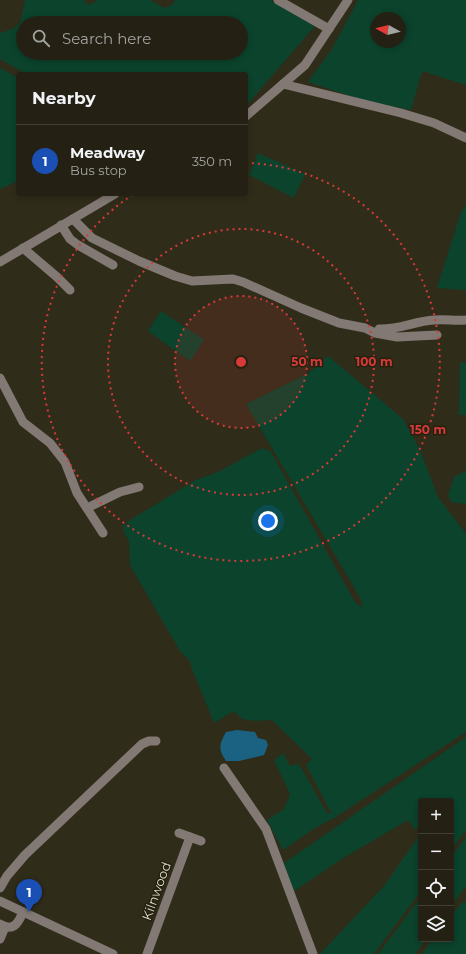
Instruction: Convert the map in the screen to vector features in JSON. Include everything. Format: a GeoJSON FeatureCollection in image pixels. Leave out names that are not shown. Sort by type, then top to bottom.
{"type":"FeatureCollection","features":[{"type":"Feature","properties":{"kind":"street"},"geometry":{"type":"LineString","coordinates":[[278,0],[329,29]]}},
{"type":"Feature","properties":{"kind":"street"},"geometry":{"type":"LineString","coordinates":[[248,114],[305,65],[348,0]]}},
{"type":"Feature","properties":{"kind":"street"},"geometry":{"type":"LineString","coordinates":[[283,84],[401,113],[434,123],[466,138]]}},
{"type":"Feature","properties":{"kind":"street"},"geometry":{"type":"LineString","coordinates":[[0,262],[113,196]]}},
{"type":"Feature","properties":{"kind":"street"},"geometry":{"type":"LineString","coordinates":[[73,219],[92,238],[139,261],[175,276],[192,281],[233,279],[301,308],[339,322],[365,328],[389,330],[406,324],[434,320],[466,320]]}},
{"type":"Feature","properties":{"kind":"street"},"geometry":{"type":"LineString","coordinates":[[60,226],[78,245],[113,265]]}},
{"type":"Feature","properties":{"kind":"street"},"geometry":{"type":"LineString","coordinates":[[23,248],[57,276],[70,290]]}},
{"type":"Feature","properties":{"kind":"street"},"geometry":{"type":"LineString","coordinates":[[365,328],[374,333],[397,337],[437,335]]}},
{"type":"Feature","properties":{"kind":"street"},"geometry":{"type":"LineString","coordinates":[[0,378],[23,422],[50,443],[65,462],[77,493],[103,533]]}},
{"type":"Feature","properties":{"kind":"street"},"geometry":{"type":"LineString","coordinates":[[87,508],[120,492],[140,486]]}},
{"type":"Feature","properties":{"kind":"street"},"geometry":{"type":"LineString","coordinates":[[0,888],[12,869],[142,744],[149,741],[156,741]]}},
{"type":"Feature","properties":{"kind":"street"},"geometry":{"type":"LineString","coordinates":[[224,768],[266,829],[313,954]]}},
{"type":"Feature","properties":{"kind":"street"},"geometry":{"type":"LineString","coordinates":[[179,833],[201,841]]}},
{"type":"Feature","properties":{"kind":"street","name":"Kilnwood"},"geometry":{"type":"LineString","coordinates":[[147,954],[190,837]]}},
{"type":"Feature","properties":{"kind":"street"},"geometry":{"type":"LineString","coordinates":[[1,904],[23,912],[113,954]]}},
{"type":"Feature","properties":{"kind":"street"},"geometry":{"type":"LineString","coordinates":[[0,939],[3,925],[10,927],[17,925],[23,912]]}},
{"type":"Feature","properties":{"kind":"green space"},"geometry":{"type":"Polygon","coordinates":[[[25,0],[83,0],[89,5],[98,0],[150,0],[164,8],[172,5],[175,0],[270,0],[315,26],[248,104],[248,72],[23,72],[0,59],[0,33],[16,26],[16,60],[248,60],[248,16],[22,16],[25,0]]]}},
{"type":"Feature","properties":{"kind":"green space"},"geometry":{"type":"Polygon","coordinates":[[[358,0],[466,0],[466,85],[422,71],[411,110],[365,101],[308,82],[332,49],[358,0]]]}},
{"type":"Feature","properties":{"kind":"green space"},"geometry":{"type":"Polygon","coordinates":[[[0,68],[16,77],[16,182],[0,189],[0,68]]]}},
{"type":"Feature","properties":{"kind":"green space"},"geometry":{"type":"Polygon","coordinates":[[[258,153],[305,174],[294,198],[249,175],[258,153]]]}},
{"type":"Feature","properties":{"kind":"green space"},"geometry":{"type":"Polygon","coordinates":[[[466,205],[466,290],[437,288],[461,212],[466,205]]]}},
{"type":"Feature","properties":{"kind":"green space"},"geometry":{"type":"Polygon","coordinates":[[[161,311],[204,340],[190,361],[148,331],[161,311]]]}},
{"type":"Feature","properties":{"kind":"green space"},"geometry":{"type":"Polygon","coordinates":[[[328,356],[403,419],[420,450],[438,497],[466,534],[466,732],[283,850],[267,820],[284,809],[290,794],[274,760],[283,753],[290,766],[298,764],[327,813],[331,813],[306,765],[312,759],[272,720],[254,721],[242,719],[234,711],[214,723],[190,664],[191,662],[180,651],[130,565],[129,541],[123,531],[123,526],[130,520],[196,480],[218,472],[262,448],[271,452],[355,602],[362,607],[362,601],[246,404],[309,373],[328,356]]]}},
{"type":"Feature","properties":{"kind":"green space"},"geometry":{"type":"Polygon","coordinates":[[[460,362],[466,363],[466,415],[459,415],[460,362]]]}},
{"type":"Feature","properties":{"kind":"green space"},"geometry":{"type":"Polygon","coordinates":[[[466,471],[466,504],[451,502],[448,495],[454,477],[466,471]]]}},
{"type":"Feature","properties":{"kind":"green space"},"geometry":{"type":"Polygon","coordinates":[[[466,737],[466,830],[454,846],[454,798],[418,798],[418,826],[415,830],[408,820],[340,860],[293,892],[284,863],[466,737]]]}},
{"type":"Feature","properties":{"kind":"green space"},"geometry":{"type":"Polygon","coordinates":[[[418,837],[418,895],[374,954],[320,954],[384,886],[418,837]]]}},
{"type":"Feature","properties":{"kind":"green space"},"geometry":{"type":"Polygon","coordinates":[[[466,837],[466,886],[454,902],[454,870],[454,853],[466,837]]]}},
{"type":"Feature","properties":{"kind":"green space"},"geometry":{"type":"Polygon","coordinates":[[[418,901],[418,942],[424,942],[415,954],[378,954],[418,901]]]}},
{"type":"Feature","properties":{"kind":"green space"},"geometry":{"type":"Polygon","coordinates":[[[466,902],[466,954],[422,954],[431,942],[454,942],[454,912],[462,903],[466,902]]]}},
{"type":"Feature","properties":{"kind":"water"},"geometry":{"type":"Polygon","coordinates":[[[237,730],[255,732],[258,738],[266,740],[268,745],[264,755],[239,761],[226,761],[220,747],[222,740],[226,732],[237,730]]]}},
{"type":"Feature","properties":{"kind":"place","name":"Meadway"},"geometry":{"type":"Point","coordinates":[29,912]}}]}
